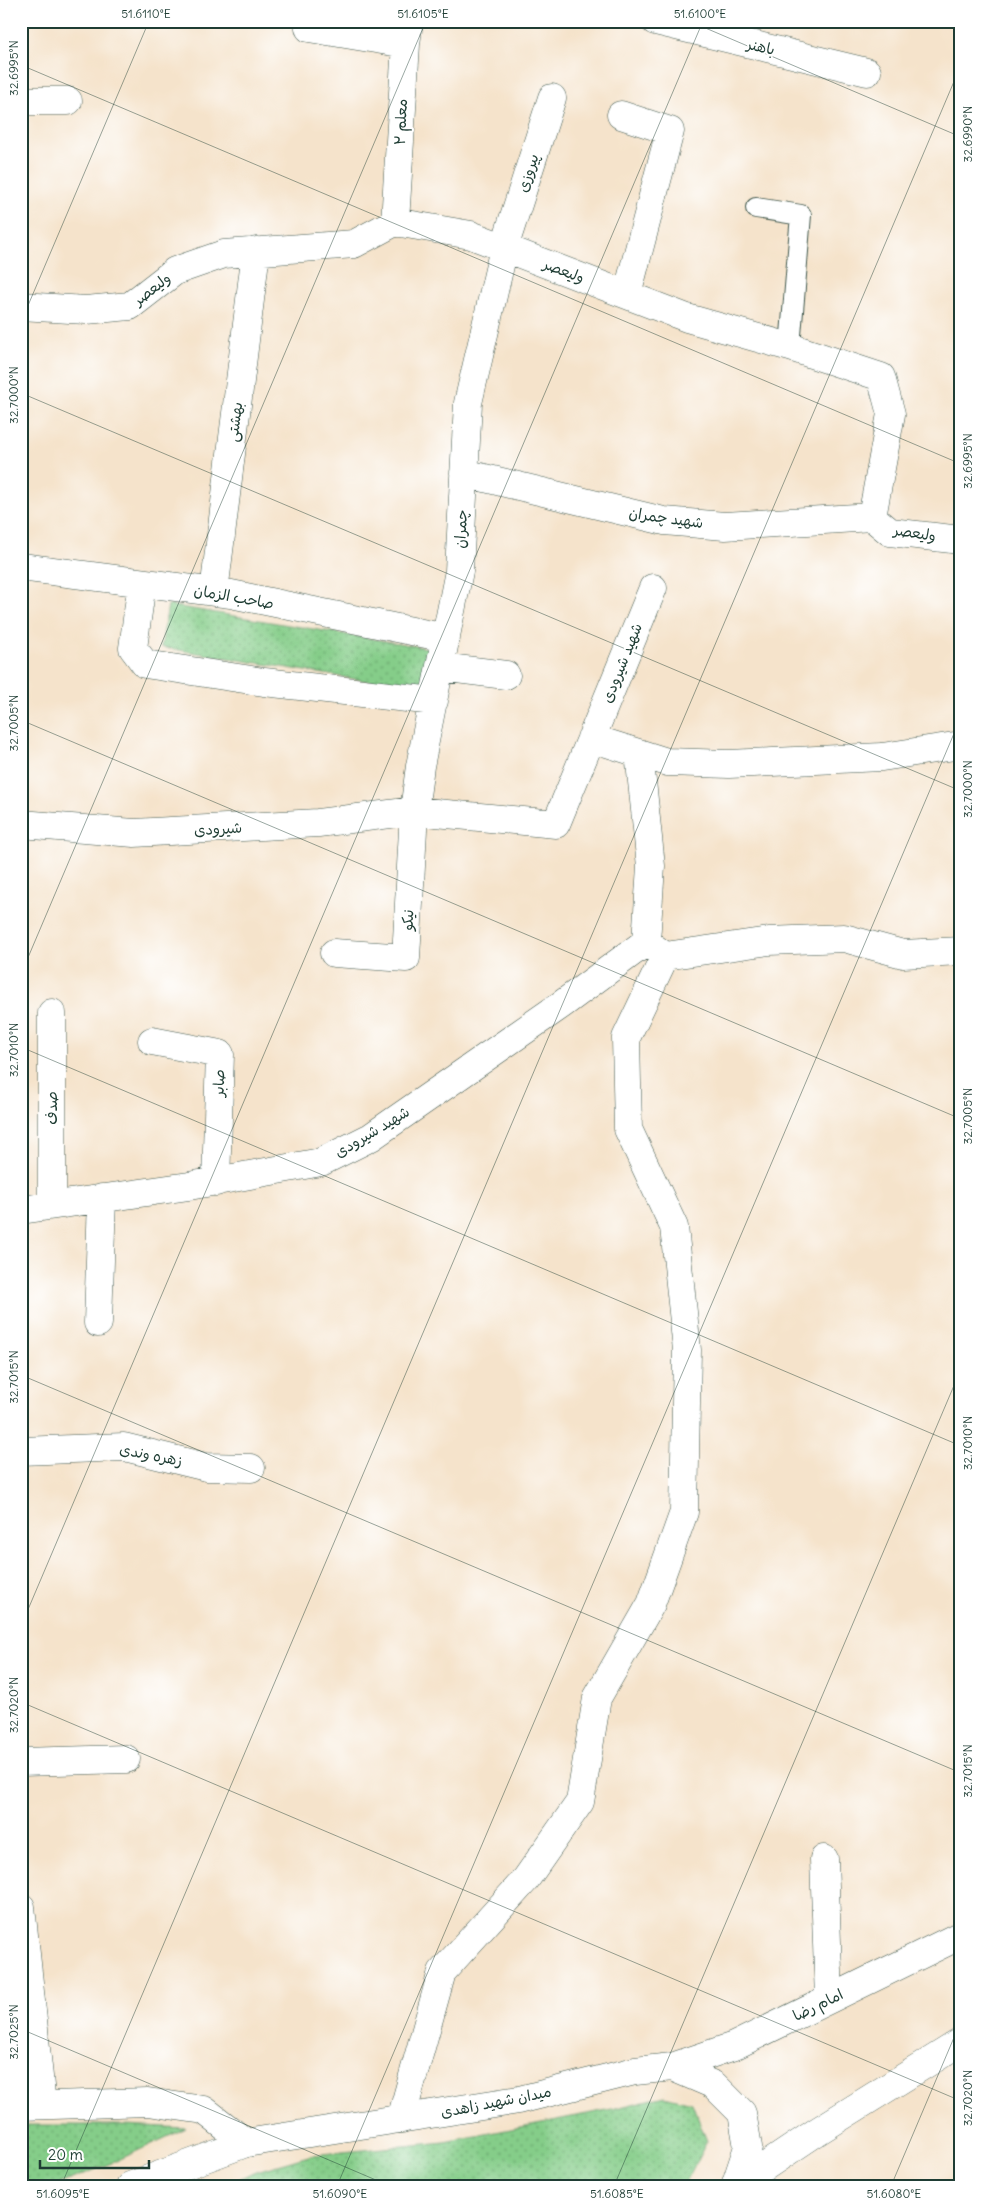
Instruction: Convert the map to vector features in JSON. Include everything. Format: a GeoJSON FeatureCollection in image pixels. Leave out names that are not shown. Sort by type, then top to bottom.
{"type":"FeatureCollection","features":[{"type":"Feature","properties":{"kind":"street","name":"باهنر"},"geometry":{"type":"LineString","coordinates":[[655,21],[867,72]]}},
{"type":"Feature","properties":{"kind":"street"},"geometry":{"type":"LineString","coordinates":[[309,28],[407,33]]}},
{"type":"Feature","properties":{"kind":"street","name":"معلم ۲"},"geometry":{"type":"LineString","coordinates":[[395,222],[407,33]]}},
{"type":"Feature","properties":{"kind":"street","name":"پیروزی"},"geometry":{"type":"LineString","coordinates":[[504,248],[552,98]]}},
{"type":"Feature","properties":{"kind":"street"},"geometry":{"type":"LineString","coordinates":[[21,100],[68,101]]}},
{"type":"Feature","properties":{"kind":"street"},"geometry":{"type":"LineString","coordinates":[[622,114],[670,130],[627,295]]}},
{"type":"Feature","properties":{"kind":"street","name":"ولیعصر"},"geometry":{"type":"LineString","coordinates":[[21,306],[86,310],[130,306],[175,271],[224,254],[354,244],[395,222],[471,235],[687,318],[790,347],[842,366],[881,377],[891,414],[872,517],[890,532],[961,540]]}},
{"type":"Feature","properties":{"kind":"street","name":"چمران"},"geometry":{"type":"LineString","coordinates":[[414,811],[420,766],[459,571],[468,403],[504,248]]}},
{"type":"Feature","properties":{"kind":"street","name":"بهشتی"},"geometry":{"type":"LineString","coordinates":[[214,592],[256,251]]}},
{"type":"Feature","properties":{"kind":"street","name":"شهید چمران"},"geometry":{"type":"LineString","coordinates":[[464,473],[664,521],[725,526],[872,517]]}},
{"type":"Feature","properties":{"kind":"street","name":"صاحب الزمان"},"geometry":{"type":"LineString","coordinates":[[21,567],[214,592],[446,638]]}},
{"type":"Feature","properties":{"kind":"street"},"geometry":{"type":"LineString","coordinates":[[142,583],[133,648],[145,664],[264,682],[434,701]]}},
{"type":"Feature","properties":{"kind":"street","name":"شهید شیرودی"},"geometry":{"type":"LineString","coordinates":[[414,811],[556,824],[653,588]]}},
{"type":"Feature","properties":{"kind":"street"},"geometry":{"type":"LineString","coordinates":[[440,667],[506,675]]}},
{"type":"Feature","properties":{"kind":"street"},"geometry":{"type":"LineString","coordinates":[[591,738],[667,762],[729,764],[882,757],[961,745]]}},
{"type":"Feature","properties":{"kind":"street"},"geometry":{"type":"LineString","coordinates":[[400,2119],[442,1972],[526,1879],[580,1802],[597,1698],[651,1604],[684,1512],[688,1350],[674,1227],[628,1129],[626,1038],[655,949],[651,866],[639,753]]}},
{"type":"Feature","properties":{"kind":"street","name":"شیرودی"},"geometry":{"type":"LineString","coordinates":[[21,824],[134,833],[318,823],[414,811]]}},
{"type":"Feature","properties":{"kind":"street","name":"نیکو"},"geometry":{"type":"LineString","coordinates":[[334,953],[406,958],[414,811]]}},
{"type":"Feature","properties":{"kind":"street"},"geometry":{"type":"LineString","coordinates":[[655,949],[844,938],[903,954],[961,951]]}},
{"type":"Feature","properties":{"kind":"street","name":"شهید شیرودی"},"geometry":{"type":"LineString","coordinates":[[21,1210],[52,1204],[216,1182],[321,1162],[371,1137],[561,1005],[655,949]]}},
{"type":"Feature","properties":{"kind":"street","name":"صدف"},"geometry":{"type":"LineString","coordinates":[[52,1013],[52,1204]]}},
{"type":"Feature","properties":{"kind":"street","name":"صابر"},"geometry":{"type":"LineString","coordinates":[[152,1041],[220,1054],[216,1182]]}},
{"type":"Feature","properties":{"kind":"street"},"geometry":{"type":"LineString","coordinates":[[98,1323],[102,1198]]}},
{"type":"Feature","properties":{"kind":"street","name":"زهره وندی"},"geometry":{"type":"LineString","coordinates":[[21,1451],[124,1447],[206,1467],[251,1468]]}},
{"type":"Feature","properties":{"kind":"street"},"geometry":{"type":"LineString","coordinates":[[21,1762],[126,1759]]}},
{"type":"Feature","properties":{"kind":"street"},"geometry":{"type":"LineString","coordinates":[[824,1859],[830,1999]]}},
{"type":"Feature","properties":{"kind":"street"},"geometry":{"type":"LineString","coordinates":[[21,1907],[32,2105],[148,2102],[204,2110],[246,2143]]}},
{"type":"Feature","properties":{"kind":"street","name":"امام رضا"},"geometry":{"type":"LineString","coordinates":[[672,2067],[734,2046],[961,1935]]}},
{"type":"Feature","properties":{"kind":"street"},"geometry":{"type":"LineString","coordinates":[[736,2186],[818,2131],[961,2042]]}},
{"type":"Feature","properties":{"kind":"street","name":"میدان شهید زاهدی"},"geometry":{"type":"LineString","coordinates":[[173,2186],[194,2163],[246,2143],[519,2100],[635,2071],[672,2067],[714,2085],[742,2113],[748,2147],[736,2186]]}},
{"type":"Feature","properties":{"kind":"street"},"geometry":{"type":"LineString","coordinates":[[130,2186],[194,2163]]}},
{"type":"Feature","properties":{"kind":"lane"},"geometry":{"type":"LineString","coordinates":[[756,208],[801,216],[790,347]]}},
{"type":"Feature","properties":{"kind":"green space"},"geometry":{"type":"Polygon","coordinates":[[[168,605],[428,648],[421,690],[161,647],[168,605]]]}},
{"type":"Feature","properties":{"kind":"green space"},"geometry":{"type":"Polygon","coordinates":[[[665,2096],[692,2103],[707,2141],[684,2186],[225,2186],[253,2172],[312,2155],[445,2142],[612,2109],[665,2096]]]}},
{"type":"Feature","properties":{"kind":"green space"},"geometry":{"type":"Polygon","coordinates":[[[21,2125],[125,2125],[186,2128],[114,2162],[62,2183],[47,2186],[21,2186],[21,2125]]]}}]}
